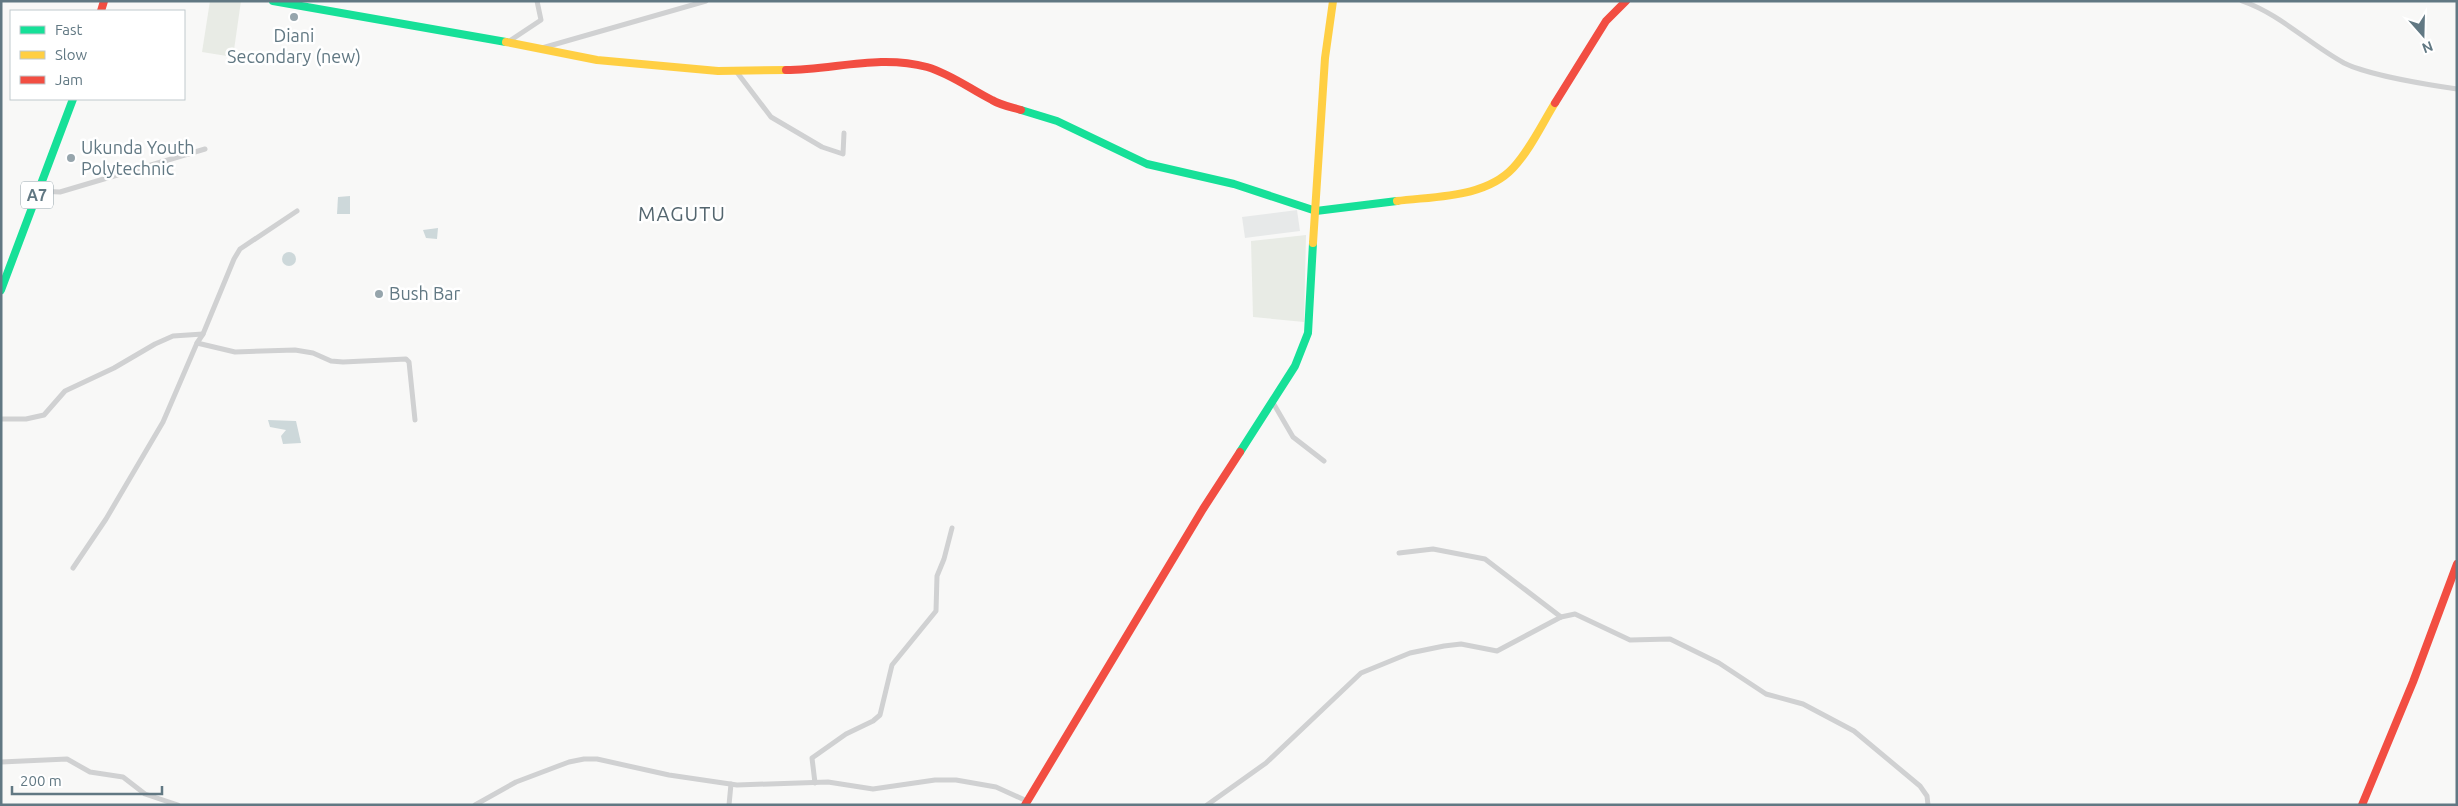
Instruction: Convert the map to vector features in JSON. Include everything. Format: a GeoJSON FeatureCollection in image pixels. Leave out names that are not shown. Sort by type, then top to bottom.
{"type":"FeatureCollection","features":[{"type":"Feature","properties":{"kind":"main road"},"geometry":{"type":"LineString","coordinates":[[273,1],[542,48],[597,60],[736,70],[802,70],[859,62],[893,62],[926,67],[946,74],[993,101],[1057,120],[1147,164],[1234,184],[1316,211],[1472,191],[1492,185],[1506,178],[1518,163],[1606,21],[1626,1]]}},
{"type":"Feature","properties":{"kind":"main road"},"geometry":{"type":"LineString","coordinates":[[1026,803],[1203,508],[1295,366],[1308,333],[1325,68],[1333,1]]}},
{"type":"Feature","properties":{"kind":"main road","name":"A7"},"geometry":{"type":"LineString","coordinates":[[1,290],[73,100]]}},
{"type":"Feature","properties":{"kind":"main road"},"geometry":{"type":"LineString","coordinates":[[2362,805],[2413,682],[2457,564]]}},
{"type":"Feature","properties":{"kind":"street"},"geometry":{"type":"LineString","coordinates":[[322,11],[324,1]]}},
{"type":"Feature","properties":{"kind":"street"},"geometry":{"type":"LineString","coordinates":[[508,42],[541,20],[537,1]]}},
{"type":"Feature","properties":{"kind":"street"},"geometry":{"type":"LineString","coordinates":[[2242,1],[2265,10],[2317,47],[2357,68],[2457,89]]}},
{"type":"Feature","properties":{"kind":"street"},"geometry":{"type":"LineString","coordinates":[[542,48],[702,2]]}},
{"type":"Feature","properties":{"kind":"street"},"geometry":{"type":"LineString","coordinates":[[736,70],[771,116],[822,148],[844,154],[844,133]]}},
{"type":"Feature","properties":{"kind":"street"},"geometry":{"type":"LineString","coordinates":[[38,192],[60,192],[205,149]]}},
{"type":"Feature","properties":{"kind":"street"},"geometry":{"type":"LineString","coordinates":[[73,568],[106,519],[163,422],[197,343],[203,334],[234,259],[240,250],[297,211]]}},
{"type":"Feature","properties":{"kind":"street"},"geometry":{"type":"LineString","coordinates":[[1,419],[26,419],[44,415],[65,391],[114,368],[155,344],[174,336],[203,334]]}},
{"type":"Feature","properties":{"kind":"street"},"geometry":{"type":"LineString","coordinates":[[197,343],[235,352],[295,350],[313,353],[331,361],[343,362],[406,359],[409,362],[415,420]]}},
{"type":"Feature","properties":{"kind":"street"},"geometry":{"type":"LineString","coordinates":[[1272,401],[1293,438],[1324,460]]}},
{"type":"Feature","properties":{"kind":"street"},"geometry":{"type":"LineString","coordinates":[[815,783],[812,758],[846,734],[873,721],[880,714],[892,665],[936,611],[937,576],[944,559],[952,528]]}},
{"type":"Feature","properties":{"kind":"street"},"geometry":{"type":"LineString","coordinates":[[1399,553],[1433,549],[1485,559],[1561,616]]}},
{"type":"Feature","properties":{"kind":"street"},"geometry":{"type":"LineString","coordinates":[[1207,805],[1266,763],[1361,673],[1410,653],[1444,646],[1461,644],[1497,652],[1561,616],[1575,614],[1630,640],[1670,639],[1719,663],[1766,694],[1811,708],[1854,730],[1920,786],[1927,796],[1928,805]]}},
{"type":"Feature","properties":{"kind":"street"},"geometry":{"type":"LineString","coordinates":[[1,762],[67,759],[90,772],[123,777],[145,794],[178,805]]}},
{"type":"Feature","properties":{"kind":"street"},"geometry":{"type":"LineString","coordinates":[[475,805],[516,782],[569,762],[584,759],[598,759],[669,775],[731,784],[815,783],[841,784],[873,789],[934,780],[956,780],[996,787],[1026,803]]}},
{"type":"Feature","properties":{"kind":"street"},"geometry":{"type":"LineString","coordinates":[[729,805],[731,784]]}},
{"type":"Feature","properties":{"kind":"shaded area"},"geometry":{"type":"Polygon","coordinates":[[[210,1],[241,1],[233,57],[202,52],[210,1]]]}},
{"type":"Feature","properties":{"kind":"shaded area"},"geometry":{"type":"Polygon","coordinates":[[[350,196],[350,214],[337,214],[338,197],[350,196]]]}},
{"type":"Feature","properties":{"kind":"shaded area"},"geometry":{"type":"Polygon","coordinates":[[[1297,210],[1300,231],[1245,238],[1242,217],[1297,210]]]}},
{"type":"Feature","properties":{"kind":"shaded area"},"geometry":{"type":"Polygon","coordinates":[[[438,228],[437,239],[426,238],[423,230],[438,228]]]}},
{"type":"Feature","properties":{"kind":"shaded area"},"geometry":{"type":"Polygon","coordinates":[[[1306,235],[1304,322],[1253,317],[1251,241],[1306,235]]]}},
{"type":"Feature","properties":{"kind":"shaded area"},"geometry":{"type":"Polygon","coordinates":[[[289,252],[294,254],[296,259],[294,264],[289,266],[284,264],[282,259],[284,254],[289,252]]]}},
{"type":"Feature","properties":{"kind":"shaded area"},"geometry":{"type":"Polygon","coordinates":[[[268,420],[296,421],[301,443],[283,444],[281,436],[286,430],[270,427],[268,420]]]}},
{"type":"Feature","properties":{"kind":"traffic: fast"},"geometry":{"type":"LineString","coordinates":[[273,1],[506,42]]}},
{"type":"Feature","properties":{"kind":"traffic: fast"},"geometry":{"type":"LineString","coordinates":[[1,290],[73,100]]}},
{"type":"Feature","properties":{"kind":"traffic: fast"},"geometry":{"type":"LineString","coordinates":[[1021,110],[1057,121],[1147,164],[1234,184],[1316,211],[1397,201]]}},
{"type":"Feature","properties":{"kind":"traffic: fast"},"geometry":{"type":"LineString","coordinates":[[1240,452],[1295,366],[1308,333],[1313,243]]}},
{"type":"Feature","properties":{"kind":"traffic: slow"},"geometry":{"type":"LineString","coordinates":[[1313,243],[1325,58],[1333,1]]}},
{"type":"Feature","properties":{"kind":"traffic: slow"},"geometry":{"type":"LineString","coordinates":[[506,42],[597,60],[718,71],[786,70]]}},
{"type":"Feature","properties":{"kind":"traffic: slow"},"geometry":{"type":"LineString","coordinates":[[1397,201],[1459,194],[1488,185],[1502,178],[1525,153],[1555,103]]}},
{"type":"Feature","properties":{"kind":"traffic: jam"},"geometry":{"type":"LineString","coordinates":[[101,10],[104,1]]}},
{"type":"Feature","properties":{"kind":"traffic: jam"},"geometry":{"type":"LineString","coordinates":[[1555,103],[1606,21],[1626,1]]}},
{"type":"Feature","properties":{"kind":"traffic: jam"},"geometry":{"type":"LineString","coordinates":[[786,70],[874,62],[909,63],[936,70],[995,102],[1021,110]]}},
{"type":"Feature","properties":{"kind":"traffic: jam"},"geometry":{"type":"LineString","coordinates":[[1025,805],[1203,509],[1240,452]]}},
{"type":"Feature","properties":{"kind":"traffic: jam"},"geometry":{"type":"LineString","coordinates":[[2362,805],[2413,682],[2457,564]]}},
{"type":"Feature","properties":{"kind":"place","name":"Diani Secondary (new)"},"geometry":{"type":"Point","coordinates":[294,17]}},
{"type":"Feature","properties":{"kind":"place","name":"Ukunda Youth Polytechnic"},"geometry":{"type":"Point","coordinates":[71,158]}},
{"type":"Feature","properties":{"kind":"place","name":"Bush Bar"},"geometry":{"type":"Point","coordinates":[379,294]}},
{"type":"Feature","properties":{"kind":"district","name":"MAGUTU"},"geometry":{"type":"Point","coordinates":[682,214]}}]}
